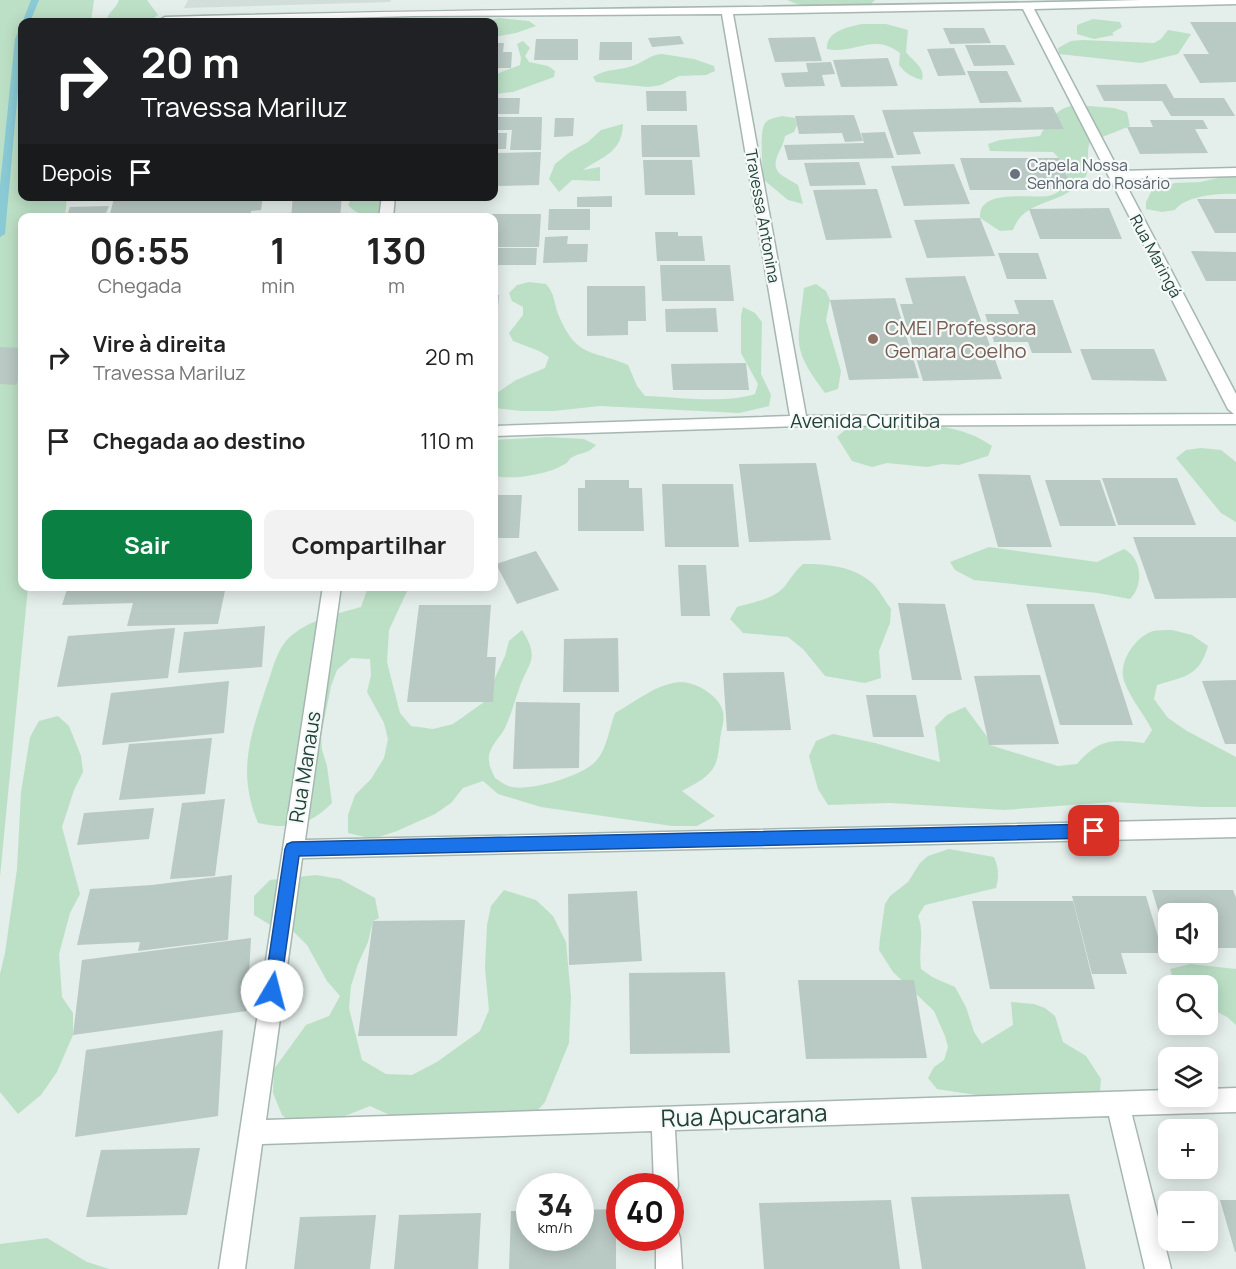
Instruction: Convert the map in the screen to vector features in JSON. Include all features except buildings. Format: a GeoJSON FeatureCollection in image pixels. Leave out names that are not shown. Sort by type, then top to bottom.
{"type":"FeatureCollection","features":[{"type":"Feature","properties":{"kind":"street"},"geometry":{"type":"LineString","coordinates":[[417,0],[414,18],[650,5],[727,11],[888,4],[1027,6],[1236,1]]}},
{"type":"Feature","properties":{"kind":"street","name":"Rua Maringá"},"geometry":{"type":"LineString","coordinates":[[1027,6],[1236,409]]}},
{"type":"Feature","properties":{"kind":"street","name":"Travessa Antonina"},"geometry":{"type":"LineString","coordinates":[[727,11],[799,421]]}},
{"type":"Feature","properties":{"kind":"street"},"geometry":{"type":"LineString","coordinates":[[1114,175],[1236,172]]}},
{"type":"Feature","properties":{"kind":"street","name":"Avenida Curitiba"},"geometry":{"type":"LineString","coordinates":[[498,431],[799,421],[1236,419]]}},
{"type":"Feature","properties":{"kind":"street","name":"Rua Manaus"},"geometry":{"type":"LineString","coordinates":[[232,1269],[331,591]]}},
{"type":"Feature","properties":{"kind":"street"},"geometry":{"type":"LineString","coordinates":[[292,849],[1236,828]]}},
{"type":"Feature","properties":{"kind":"street","name":"Rua Apucarana"},"geometry":{"type":"LineString","coordinates":[[252,1132],[1236,1100]]}},
{"type":"Feature","properties":{"kind":"street"},"geometry":{"type":"LineString","coordinates":[[1118,1104],[1158,1269]]}},
{"type":"Feature","properties":{"kind":"street"},"geometry":{"type":"LineString","coordinates":[[663,1119],[665,1173]]}},
{"type":"Feature","properties":{"kind":"street"},"geometry":{"type":"LineString","coordinates":[[668,1251],[669,1269]]}},
{"type":"Feature","properties":{"kind":"shaded area"},"geometry":{"type":"Polygon","coordinates":[[[188,0],[391,0],[390,2],[184,8],[188,0]]]}},
{"type":"Feature","properties":{"kind":"green space"},"geometry":{"type":"Polygon","coordinates":[[[0,0],[94,0],[92,18],[18,18],[18,201],[67,201],[65,213],[18,213],[18,591],[28,591],[0,877],[0,0]]]}},
{"type":"Feature","properties":{"kind":"green space"},"geometry":{"type":"Polygon","coordinates":[[[119,0],[147,0],[158,15],[154,18],[107,18],[119,0]]]}},
{"type":"Feature","properties":{"kind":"green space"},"geometry":{"type":"Polygon","coordinates":[[[787,0],[875,0],[871,4],[829,7],[805,5],[787,0]]]}},
{"type":"Feature","properties":{"kind":"green space"},"geometry":{"type":"Polygon","coordinates":[[[498,18],[529,21],[536,26],[498,36],[498,18]]]}},
{"type":"Feature","properties":{"kind":"green space"},"geometry":{"type":"Polygon","coordinates":[[[1093,19],[1120,22],[1122,27],[1112,33],[1114,35],[1094,39],[1077,34],[1077,25],[1093,19]]]}},
{"type":"Feature","properties":{"kind":"green space"},"geometry":{"type":"Polygon","coordinates":[[[862,24],[886,24],[908,30],[906,52],[922,71],[922,80],[909,75],[899,65],[900,53],[881,44],[837,50],[827,49],[830,38],[834,34],[845,28],[862,24]]]}},
{"type":"Feature","properties":{"kind":"green space"},"geometry":{"type":"Polygon","coordinates":[[[1168,30],[1191,34],[1178,54],[1141,63],[1059,54],[1058,48],[1071,41],[1154,43],[1161,39],[1168,30]]]}},
{"type":"Feature","properties":{"kind":"green space"},"geometry":{"type":"Polygon","coordinates":[[[523,41],[530,48],[525,56],[529,62],[548,66],[555,71],[554,77],[513,92],[498,94],[498,73],[520,65],[521,58],[517,44],[523,41]]]}},
{"type":"Feature","properties":{"kind":"green space"},"geometry":{"type":"Polygon","coordinates":[[[662,54],[694,59],[714,66],[715,71],[706,75],[679,76],[661,85],[648,87],[596,82],[593,77],[603,72],[630,67],[662,54]]]}},
{"type":"Feature","properties":{"kind":"green space"},"geometry":{"type":"Polygon","coordinates":[[[1076,105],[1114,108],[1127,112],[1130,126],[1090,142],[1088,171],[1084,179],[1065,194],[1026,212],[1013,230],[1000,231],[980,218],[987,202],[1007,197],[1048,196],[1065,186],[1067,175],[1065,167],[1053,152],[990,151],[988,144],[1000,140],[1040,136],[1058,112],[1076,105]]]}},
{"type":"Feature","properties":{"kind":"green space"},"geometry":{"type":"Polygon","coordinates":[[[782,116],[795,118],[797,125],[794,132],[785,136],[776,160],[777,170],[798,185],[803,204],[788,200],[764,180],[762,135],[764,125],[767,121],[782,116]]]}},
{"type":"Feature","properties":{"kind":"green space"},"geometry":{"type":"Polygon","coordinates":[[[623,124],[622,134],[615,148],[583,170],[600,167],[600,181],[572,180],[559,192],[549,179],[555,164],[588,142],[601,130],[623,124]]]}},
{"type":"Feature","properties":{"kind":"green space"},"geometry":{"type":"Polygon","coordinates":[[[1236,174],[1236,194],[1212,195],[1186,201],[1175,210],[1162,212],[1146,209],[1146,202],[1153,188],[1175,183],[1200,182],[1236,174]]]}},
{"type":"Feature","properties":{"kind":"green space"},"geometry":{"type":"Polygon","coordinates":[[[350,201],[385,201],[383,212],[380,213],[360,213],[348,205],[350,201]]]}},
{"type":"Feature","properties":{"kind":"green space"},"geometry":{"type":"Polygon","coordinates":[[[529,282],[546,284],[553,295],[558,314],[572,339],[586,350],[628,365],[637,386],[645,396],[729,399],[755,394],[758,384],[741,353],[743,307],[755,313],[762,322],[761,374],[771,395],[769,406],[739,413],[600,406],[554,411],[498,408],[498,392],[516,380],[545,368],[549,357],[513,341],[509,333],[523,315],[523,307],[512,301],[509,293],[517,285],[529,282]]]}},
{"type":"Feature","properties":{"kind":"green space"},"geometry":{"type":"Polygon","coordinates":[[[816,284],[826,291],[830,300],[826,320],[841,371],[838,389],[825,393],[806,364],[799,344],[804,288],[816,284]]]}},
{"type":"Feature","properties":{"kind":"green space"},"geometry":{"type":"Polygon","coordinates":[[[875,424],[951,428],[979,438],[992,446],[988,456],[959,465],[942,464],[927,467],[887,463],[872,467],[852,461],[837,437],[846,429],[875,424]]]}},
{"type":"Feature","properties":{"kind":"green space"},"geometry":{"type":"Polygon","coordinates":[[[548,437],[584,439],[596,445],[589,451],[571,458],[558,468],[540,474],[502,477],[498,476],[498,440],[548,437]]]}},
{"type":"Feature","properties":{"kind":"green space"},"geometry":{"type":"Polygon","coordinates":[[[1201,448],[1221,450],[1236,462],[1236,522],[1221,513],[1176,458],[1186,450],[1201,448]]]}},
{"type":"Feature","properties":{"kind":"green space"},"geometry":{"type":"Polygon","coordinates":[[[989,547],[1097,562],[1124,549],[1130,553],[1138,565],[1138,587],[1130,599],[1098,593],[974,580],[955,570],[950,562],[989,547]]]}},
{"type":"Feature","properties":{"kind":"green space"},"geometry":{"type":"Polygon","coordinates":[[[803,564],[830,565],[856,572],[871,582],[882,595],[891,609],[890,623],[879,651],[881,678],[865,683],[825,676],[803,649],[788,637],[743,633],[730,619],[737,607],[762,600],[781,590],[803,564]]]}},
{"type":"Feature","properties":{"kind":"green space"},"geometry":{"type":"Polygon","coordinates":[[[367,591],[407,591],[389,630],[387,662],[400,713],[411,726],[433,729],[453,724],[484,702],[505,656],[509,641],[522,630],[531,648],[531,661],[505,728],[492,747],[489,756],[495,778],[505,785],[531,787],[569,777],[589,767],[603,751],[615,713],[663,686],[681,682],[693,684],[706,691],[721,706],[723,715],[717,759],[712,770],[705,777],[682,791],[715,816],[697,826],[672,826],[541,807],[498,794],[483,781],[463,788],[451,803],[435,814],[397,831],[373,839],[348,833],[348,815],[355,795],[371,779],[384,758],[388,739],[384,723],[367,692],[371,675],[370,659],[351,658],[337,670],[331,686],[321,736],[332,803],[315,817],[298,824],[280,826],[258,823],[248,787],[248,755],[255,723],[282,646],[292,635],[308,625],[361,607],[367,591]]]}},
{"type":"Feature","properties":{"kind":"green space"},"geometry":{"type":"Polygon","coordinates":[[[1172,630],[1192,635],[1208,646],[1195,670],[1183,677],[1157,685],[1154,699],[1168,718],[1187,731],[1236,757],[1236,807],[1113,802],[1004,810],[890,803],[828,805],[818,789],[809,756],[816,741],[833,734],[875,743],[940,762],[935,727],[947,715],[965,707],[988,738],[990,745],[1058,766],[1077,764],[1099,745],[1115,741],[1144,743],[1152,730],[1124,681],[1123,666],[1134,644],[1146,634],[1153,631],[1172,630]]]}},
{"type":"Feature","properties":{"kind":"green space"},"geometry":{"type":"Polygon","coordinates":[[[58,716],[69,726],[81,756],[83,772],[74,790],[62,827],[80,894],[70,913],[59,954],[62,997],[73,1013],[73,1035],[57,1072],[41,1095],[18,1114],[0,1092],[0,974],[17,869],[21,792],[30,737],[39,721],[58,716]]]}},
{"type":"Feature","properties":{"kind":"green space"},"geometry":{"type":"Polygon","coordinates":[[[949,849],[994,857],[998,869],[997,884],[996,888],[925,905],[918,916],[921,929],[921,969],[932,977],[955,987],[966,1007],[974,1032],[982,1044],[1013,1025],[1011,1002],[1034,1004],[1045,1008],[1055,1016],[1063,1042],[1086,1056],[1101,1079],[1100,1091],[1092,1098],[1005,1094],[989,1097],[937,1089],[928,1078],[934,1067],[944,1060],[948,1047],[945,1036],[934,1011],[893,972],[879,950],[880,938],[885,904],[890,896],[908,882],[920,863],[928,856],[949,849]]]}},
{"type":"Feature","properties":{"kind":"green space"},"geometry":{"type":"Polygon","coordinates":[[[316,875],[340,879],[375,898],[379,918],[373,921],[368,942],[358,964],[351,986],[349,1008],[362,1060],[386,1074],[412,1075],[437,1062],[480,1031],[489,1010],[485,968],[487,925],[491,906],[504,890],[536,900],[553,916],[566,942],[571,997],[569,1043],[545,1102],[529,1120],[394,1117],[370,1106],[320,1126],[299,1130],[282,1115],[273,1093],[274,1069],[306,1025],[329,1016],[340,996],[327,981],[307,945],[292,930],[272,926],[254,915],[254,896],[270,880],[316,875]]]}},
{"type":"Feature","properties":{"kind":"green space"},"geometry":{"type":"Polygon","coordinates":[[[1190,964],[1236,969],[1236,1025],[1218,1012],[1218,975],[1172,975],[1170,969],[1190,964]]]}},
{"type":"Feature","properties":{"kind":"green space"},"geometry":{"type":"Polygon","coordinates":[[[47,1238],[87,1262],[109,1269],[0,1269],[0,1244],[47,1238]]]}},
{"type":"Feature","properties":{"kind":"waterway"},"geometry":{"type":"LineString","coordinates":[[28,18],[35,0]]}},
{"type":"Feature","properties":{"kind":"waterway"},"geometry":{"type":"LineString","coordinates":[[0,234],[18,49]]}},
{"type":"Feature","properties":{"kind":"place","name":"Capela Nossa Senhora do Rosário"},"geometry":{"type":"Point","coordinates":[1015,174]}},
{"type":"Feature","properties":{"kind":"place","name":"CMEI Professora Gemara Coelho"},"geometry":{"type":"Point","coordinates":[873,339]}},
{"type":"Feature","properties":{"kind":"route"},"geometry":{"type":"LineString","coordinates":[[272,991],[292,849],[1094,831]]}}]}
